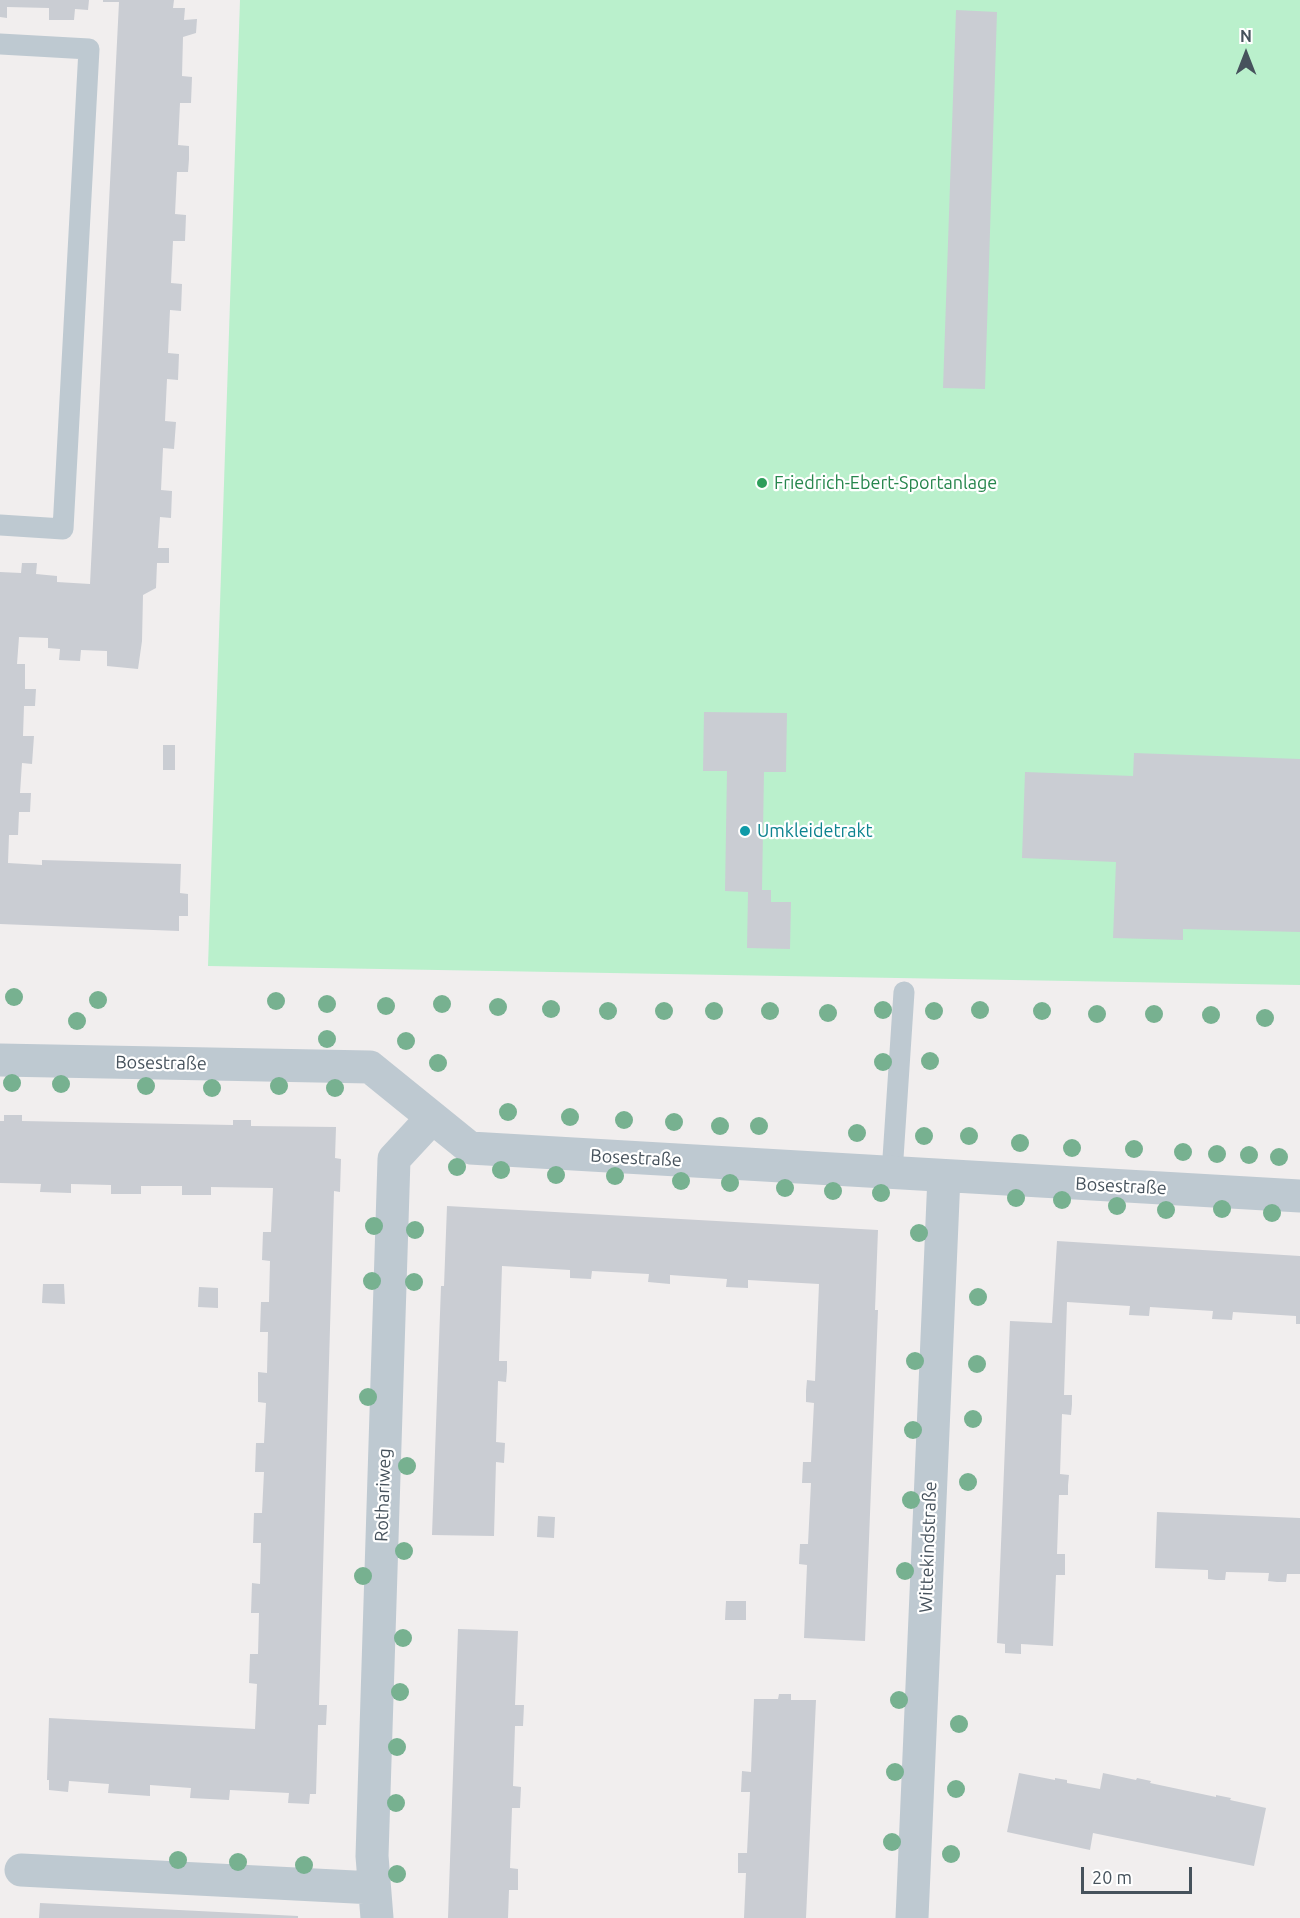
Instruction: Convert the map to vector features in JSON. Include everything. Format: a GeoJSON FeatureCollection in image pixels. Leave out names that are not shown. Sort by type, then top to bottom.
{"type":"FeatureCollection","features":[{"type":"Feature","properties":{"kind":"street","name":"Bosestraße"},"geometry":{"type":"LineString","coordinates":[[0,1060],[370,1067],[470,1148],[1300,1196]]}},
{"type":"Feature","properties":{"kind":"street","name":"Rothariweg"},"geometry":{"type":"LineString","coordinates":[[21,1870],[376,1903],[372,1845],[393,1159],[432,1118]]}},
{"type":"Feature","properties":{"kind":"street","name":"Wittekindstraße"},"geometry":{"type":"LineString","coordinates":[[912,1918],[944,1176]]}},
{"type":"Feature","properties":{"kind":"lane"},"geometry":{"type":"LineString","coordinates":[[0,44],[89,49],[63,529],[0,525]]}},
{"type":"Feature","properties":{"kind":"lane"},"geometry":{"type":"LineString","coordinates":[[892,1173],[904,992]]}},
{"type":"Feature","properties":{"kind":"green space","name":"Friedrich-Ebert-Sportanlage"},"geometry":{"type":"Polygon","coordinates":[[[240,0],[1300,0],[1300,985],[208,966],[240,0]]]}},
{"type":"Feature","properties":{"kind":"building"},"geometry":{"type":"Polygon","coordinates":[[[0,0],[89,0],[88,10],[75,9],[74,20],[49,20],[49,8],[7,7],[7,18],[0,17],[0,0]]]}},
{"type":"Feature","properties":{"kind":"building"},"geometry":{"type":"Polygon","coordinates":[[[103,0],[174,0],[173,8],[185,8],[184,20],[197,19],[196,33],[183,37],[182,76],[192,77],[191,103],[180,103],[178,145],[189,146],[189,159],[188,172],[177,172],[175,214],[186,215],[185,241],[173,241],[171,283],[182,284],[181,311],[170,310],[168,353],[179,354],[178,380],[167,379],[165,421],[176,422],[174,449],[163,448],[161,490],[172,491],[171,518],[160,517],[158,548],[169,548],[169,563],[157,563],[156,588],[143,595],[142,641],[138,669],[107,666],[107,651],[81,650],[80,661],[59,660],[60,649],[48,648],[48,638],[19,637],[17,664],[25,664],[25,689],[36,689],[35,706],[24,706],[23,736],[34,736],[32,764],[22,763],[20,793],[31,793],[30,812],[19,812],[18,835],[9,835],[8,863],[42,865],[42,860],[181,864],[180,893],[188,894],[188,916],[179,916],[179,931],[0,924],[0,572],[21,573],[22,563],[37,563],[36,574],[57,576],[57,582],[90,584],[119,2],[103,2],[103,0]]]}},
{"type":"Feature","properties":{"kind":"building"},"geometry":{"type":"Polygon","coordinates":[[[956,10],[997,12],[985,389],[943,388],[956,10]]]}},
{"type":"Feature","properties":{"kind":"building","name":"Umkleidetrakt"},"geometry":{"type":"Polygon","coordinates":[[[704,712],[787,713],[786,772],[764,772],[762,890],[771,890],[771,902],[791,902],[790,949],[747,948],[748,892],[725,891],[727,771],[703,771],[704,712]]]}},
{"type":"Feature","properties":{"kind":"building"},"geometry":{"type":"Polygon","coordinates":[[[163,745],[175,745],[175,770],[163,770],[163,745]]]}},
{"type":"Feature","properties":{"kind":"building"},"geometry":{"type":"Polygon","coordinates":[[[1134,753],[1300,759],[1300,932],[1183,929],[1183,940],[1113,938],[1116,862],[1022,858],[1025,772],[1133,776],[1134,753]]]}},
{"type":"Feature","properties":{"kind":"building"},"geometry":{"type":"Polygon","coordinates":[[[4,1115],[22,1115],[22,1121],[233,1125],[233,1120],[251,1120],[251,1126],[336,1127],[335,1158],[341,1159],[340,1192],[334,1191],[319,1705],[327,1705],[326,1725],[318,1725],[316,1794],[310,1794],[309,1804],[288,1803],[289,1793],[230,1790],[229,1800],[190,1798],[191,1788],[150,1785],[150,1796],[108,1793],[109,1784],[69,1781],[68,1792],[49,1790],[49,1780],[47,1780],[49,1718],[255,1729],[257,1684],[249,1683],[250,1654],[258,1654],[259,1613],[251,1613],[252,1583],[260,1584],[261,1543],[253,1543],[254,1513],[262,1513],[264,1472],[255,1472],[256,1443],[264,1443],[266,1403],[258,1402],[258,1372],[267,1373],[268,1332],[260,1332],[261,1302],[269,1302],[270,1261],[262,1260],[263,1232],[271,1232],[273,1188],[211,1187],[211,1195],[182,1195],[182,1186],[141,1186],[141,1194],[111,1194],[111,1185],[71,1184],[71,1193],[40,1192],[41,1184],[0,1183],[0,1121],[4,1121],[4,1115]]]}},
{"type":"Feature","properties":{"kind":"building"},"geometry":{"type":"Polygon","coordinates":[[[447,1206],[878,1230],[875,1310],[878,1310],[865,1641],[804,1638],[807,1565],[799,1564],[800,1544],[808,1544],[811,1483],[802,1483],[803,1462],[811,1462],[814,1403],[806,1402],[806,1391],[807,1380],[815,1381],[819,1284],[748,1280],[748,1288],[726,1287],[727,1279],[670,1275],[670,1284],[648,1282],[649,1274],[592,1271],[591,1279],[570,1278],[570,1270],[502,1266],[499,1361],[507,1361],[507,1371],[506,1382],[498,1381],[496,1442],[505,1443],[504,1463],[496,1462],[494,1536],[432,1535],[441,1286],[444,1286],[447,1206]]]}},
{"type":"Feature","properties":{"kind":"building"},"geometry":{"type":"Polygon","coordinates":[[[1057,1241],[1300,1256],[1300,1324],[1296,1324],[1296,1316],[1233,1312],[1232,1320],[1212,1319],[1213,1311],[1150,1307],[1149,1316],[1129,1315],[1130,1306],[1067,1302],[1064,1395],[1072,1395],[1072,1405],[1071,1415],[1062,1414],[1060,1474],[1069,1475],[1068,1495],[1059,1495],[1057,1554],[1065,1554],[1065,1575],[1056,1575],[1053,1646],[1021,1644],[1021,1654],[1005,1653],[1005,1644],[997,1643],[1010,1321],[1052,1323],[1057,1241]]]}},
{"type":"Feature","properties":{"kind":"building"},"geometry":{"type":"Polygon","coordinates":[[[43,1284],[64,1284],[65,1304],[42,1303],[43,1284]]]}},
{"type":"Feature","properties":{"kind":"building"},"geometry":{"type":"Polygon","coordinates":[[[199,1287],[218,1288],[218,1308],[198,1307],[199,1287]]]}},
{"type":"Feature","properties":{"kind":"building"},"geometry":{"type":"Polygon","coordinates":[[[1157,1512],[1300,1518],[1300,1574],[1287,1574],[1286,1582],[1277,1582],[1268,1581],[1269,1573],[1226,1572],[1225,1580],[1216,1580],[1208,1579],[1208,1570],[1155,1568],[1157,1512]]]}},
{"type":"Feature","properties":{"kind":"building"},"geometry":{"type":"Polygon","coordinates":[[[538,1516],[555,1517],[554,1538],[537,1537],[538,1516]]]}},
{"type":"Feature","properties":{"kind":"building"},"geometry":{"type":"Polygon","coordinates":[[[726,1601],[746,1601],[746,1620],[725,1620],[726,1601]]]}},
{"type":"Feature","properties":{"kind":"building"},"geometry":{"type":"Polygon","coordinates":[[[458,1629],[518,1631],[515,1705],[524,1705],[523,1726],[515,1726],[513,1786],[521,1787],[520,1808],[512,1808],[510,1868],[518,1869],[518,1890],[509,1890],[508,1918],[448,1918],[458,1629]]]}},
{"type":"Feature","properties":{"kind":"building"},"geometry":{"type":"Polygon","coordinates":[[[779,1694],[791,1694],[791,1700],[816,1700],[806,1918],[744,1918],[746,1873],[738,1873],[738,1853],[747,1853],[750,1792],[741,1792],[742,1771],[751,1772],[754,1699],[778,1699],[779,1694]]]}},
{"type":"Feature","properties":{"kind":"building"},"geometry":{"type":"Polygon","coordinates":[[[1019,1773],[1067,1780],[1067,1783],[1100,1789],[1103,1773],[1136,1780],[1137,1778],[1151,1781],[1150,1783],[1216,1797],[1216,1795],[1231,1798],[1230,1800],[1266,1808],[1254,1866],[1093,1833],[1090,1850],[1007,1832],[1019,1773]]]}},
{"type":"Feature","properties":{"kind":"building"},"geometry":{"type":"Polygon","coordinates":[[[40,1903],[298,1916],[298,1918],[39,1918],[40,1903]]]}},
{"type":"Feature","properties":{"kind":"place","name":"Friedrich-Ebert-Sportanlage"},"geometry":{"type":"Point","coordinates":[762,483]}},
{"type":"Feature","properties":{"kind":"place","name":"Umkleidetrakt"},"geometry":{"type":"Point","coordinates":[745,831]}}]}
